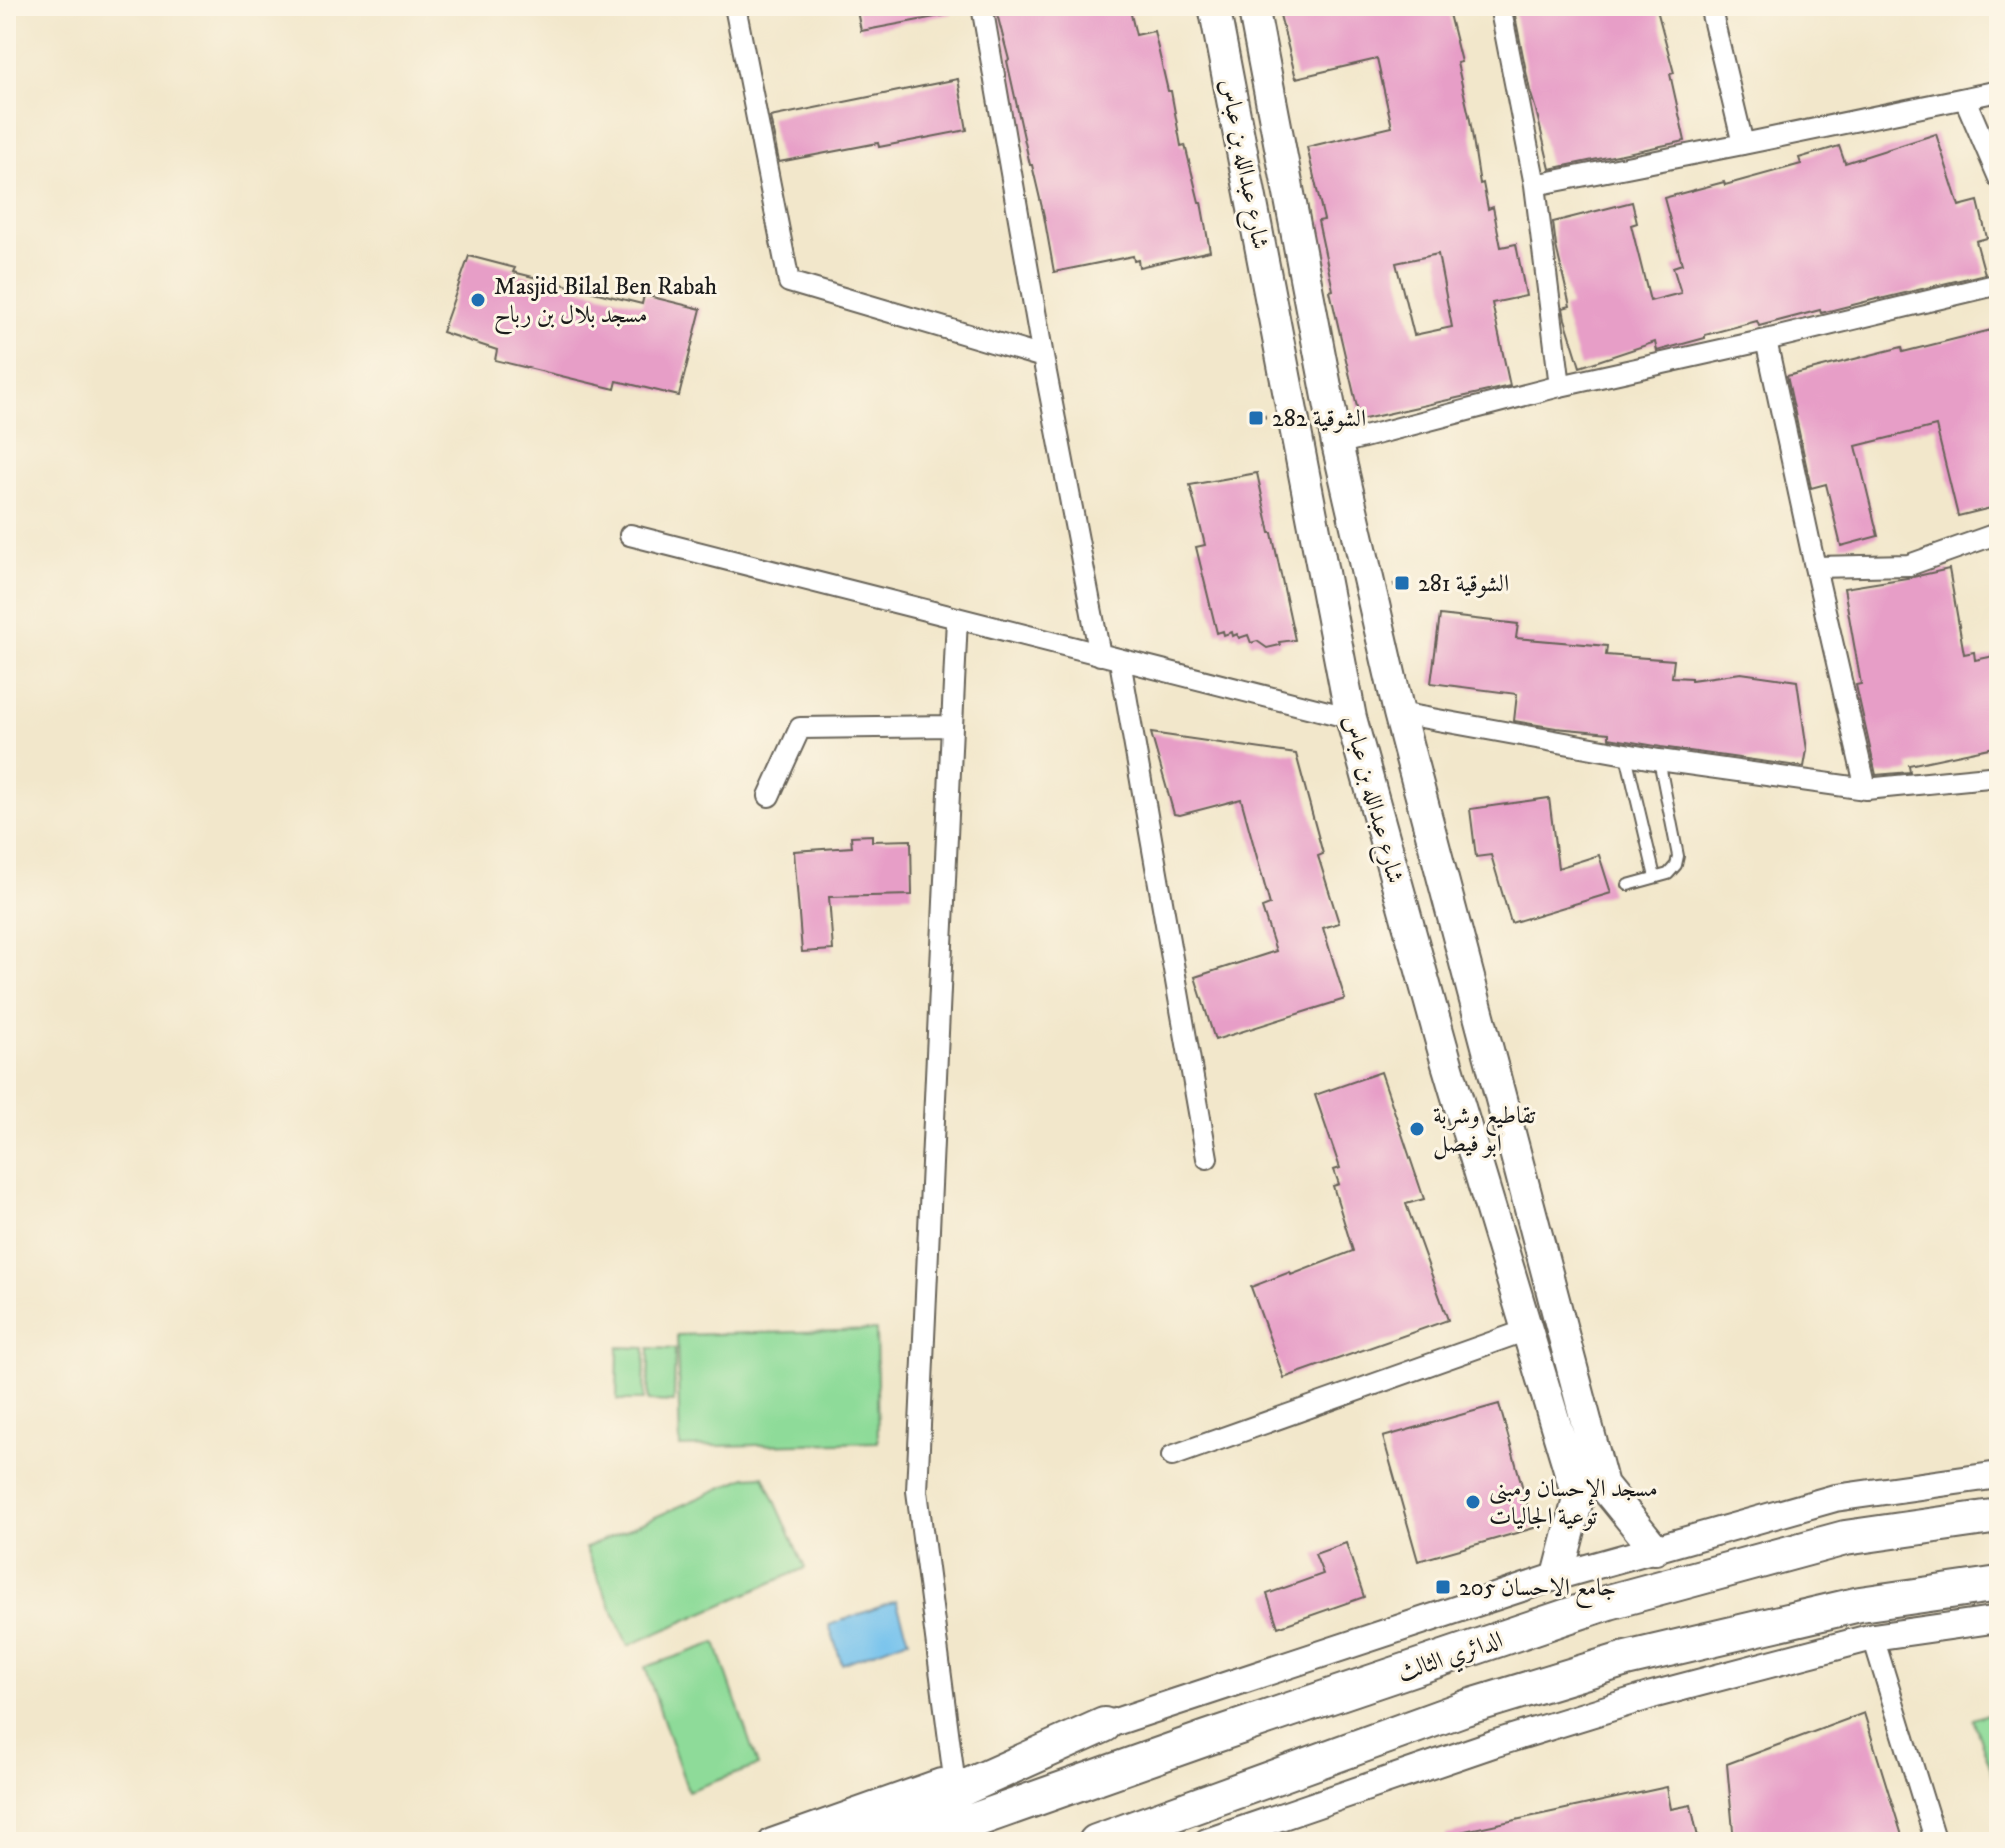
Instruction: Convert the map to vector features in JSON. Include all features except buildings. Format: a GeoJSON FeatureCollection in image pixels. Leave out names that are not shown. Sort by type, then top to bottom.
{"type":"FeatureCollection","features":[{"type":"Feature","properties":{"kind":"highway","name":"الدائري الثالث"},"geometry":{"type":"LineString","coordinates":[[913,1842],[1207,1738],[1609,1602],[1845,1538],[1999,1516]]}},
{"type":"Feature","properties":{"kind":"highway"},"geometry":{"type":"LineString","coordinates":[[1096,1842],[1465,1708],[1626,1659],[1860,1604],[1999,1584]]}},
{"type":"Feature","properties":{"kind":"highway"},"geometry":{"type":"LineString","coordinates":[[843,1842],[1104,1725]]}},
{"type":"Feature","properties":{"kind":"main road","name":"شارع عبدالله بن عباس"},"geometry":{"type":"LineString","coordinates":[[1214,6],[1351,718],[1447,1064],[1578,1499],[1558,1576]]}},
{"type":"Feature","properties":{"kind":"main road","name":"شارع عبدالله بن عباس"},"geometry":{"type":"LineString","coordinates":[[1253,6],[1337,444],[1399,713],[1603,1485],[1655,1549]]}},
{"type":"Feature","properties":{"kind":"main road"},"geometry":{"type":"LineString","coordinates":[[772,1842],[1104,1725],[1558,1576],[1835,1498],[1999,1475]]}},
{"type":"Feature","properties":{"kind":"main road"},"geometry":{"type":"LineString","coordinates":[[1207,1842],[1272,1830],[1493,1744],[1652,1695],[1873,1637],[1999,1619]]}},
{"type":"Feature","properties":{"kind":"street"},"geometry":{"type":"LineString","coordinates":[[735,6],[789,282],[1043,357]]}},
{"type":"Feature","properties":{"kind":"street"},"geometry":{"type":"LineString","coordinates":[[982,6],[1043,357],[1110,658],[1207,1158]]}},
{"type":"Feature","properties":{"kind":"street"},"geometry":{"type":"LineString","coordinates":[[1500,6],[1535,185],[1560,386]]}},
{"type":"Feature","properties":{"kind":"street"},"geometry":{"type":"LineString","coordinates":[[1710,6],[1743,144]]}},
{"type":"Feature","properties":{"kind":"street"},"geometry":{"type":"LineString","coordinates":[[1535,185],[1999,91]]}},
{"type":"Feature","properties":{"kind":"street"},"geometry":{"type":"LineString","coordinates":[[1965,99],[1999,178]]}},
{"type":"Feature","properties":{"kind":"street"},"geometry":{"type":"LineString","coordinates":[[1337,444],[1560,386],[1999,284]]}},
{"type":"Feature","properties":{"kind":"street"},"geometry":{"type":"LineString","coordinates":[[1766,340],[1866,789]]}},
{"type":"Feature","properties":{"kind":"street"},"geometry":{"type":"LineString","coordinates":[[1815,567],[1909,565],[1999,533]]}},
{"type":"Feature","properties":{"kind":"street"},"geometry":{"type":"LineString","coordinates":[[630,535],[1351,718]]}},
{"type":"Feature","properties":{"kind":"street"},"geometry":{"type":"LineString","coordinates":[[954,1778],[917,1491],[957,618]]}},
{"type":"Feature","properties":{"kind":"street"},"geometry":{"type":"LineString","coordinates":[[1399,713],[1659,760],[1866,789],[1999,776]]}},
{"type":"Feature","properties":{"kind":"street"},"geometry":{"type":"LineString","coordinates":[[769,796],[800,728],[952,726]]}},
{"type":"Feature","properties":{"kind":"street"},"geometry":{"type":"LineString","coordinates":[[1172,1456],[1527,1330]]}},
{"type":"Feature","properties":{"kind":"street"},"geometry":{"type":"LineString","coordinates":[[1873,1637],[1936,1842]]}},
{"type":"Feature","properties":{"kind":"lane"},"geometry":{"type":"LineString","coordinates":[[1626,754],[1655,877]]}},
{"type":"Feature","properties":{"kind":"lane"},"geometry":{"type":"LineString","coordinates":[[1628,885],[1668,874],[1676,865],[1678,856],[1659,760]]}},
{"type":"Feature","properties":{"kind":"green space"},"geometry":{"type":"Polygon","coordinates":[[[876,1330],[878,1442],[680,1447],[677,1335],[876,1330]]]}},
{"type":"Feature","properties":{"kind":"green space"},"geometry":{"type":"Polygon","coordinates":[[[618,1347],[645,1348],[644,1400],[617,1400],[618,1347]]]}},
{"type":"Feature","properties":{"kind":"green space"},"geometry":{"type":"Polygon","coordinates":[[[649,1348],[675,1349],[674,1402],[648,1401],[649,1348]]]}},
{"type":"Feature","properties":{"kind":"green space"},"geometry":{"type":"Polygon","coordinates":[[[764,1476],[805,1568],[628,1646],[585,1548],[746,1477],[764,1476]]]}},
{"type":"Feature","properties":{"kind":"green space"},"geometry":{"type":"Polygon","coordinates":[[[716,1643],[758,1766],[688,1791],[645,1667],[716,1643]]]}},
{"type":"Feature","properties":{"kind":"green space"},"geometry":{"type":"Polygon","coordinates":[[[1999,1710],[1999,1791],[1973,1719],[1999,1710]]]}},
{"type":"Feature","properties":{"kind":"water"},"geometry":{"type":"Polygon","coordinates":[[[896,1601],[909,1639],[842,1664],[829,1625],[896,1601]]]}},
{"type":"Feature","properties":{"kind":"place","name":"Masjid Bilal Ben Rabah مسجد بلال بن رباح"},"geometry":{"type":"Point","coordinates":[478,300]}},
{"type":"Feature","properties":{"kind":"place","name":"الشوقية 282"},"geometry":{"type":"Point","coordinates":[1256,418]}},
{"type":"Feature","properties":{"kind":"place","name":"الشوقية 281"},"geometry":{"type":"Point","coordinates":[1402,583]}},
{"type":"Feature","properties":{"kind":"place","name":"تقاطيع وشربة ابو فيصل"},"geometry":{"type":"Point","coordinates":[1417,1129]}},
{"type":"Feature","properties":{"kind":"place","name":"مسجد الإحسان ومبنى توعية الجاليات"},"geometry":{"type":"Point","coordinates":[1473,1502]}},
{"type":"Feature","properties":{"kind":"place","name":"جامع الاحسان 205"},"geometry":{"type":"Point","coordinates":[1443,1587]}}]}
